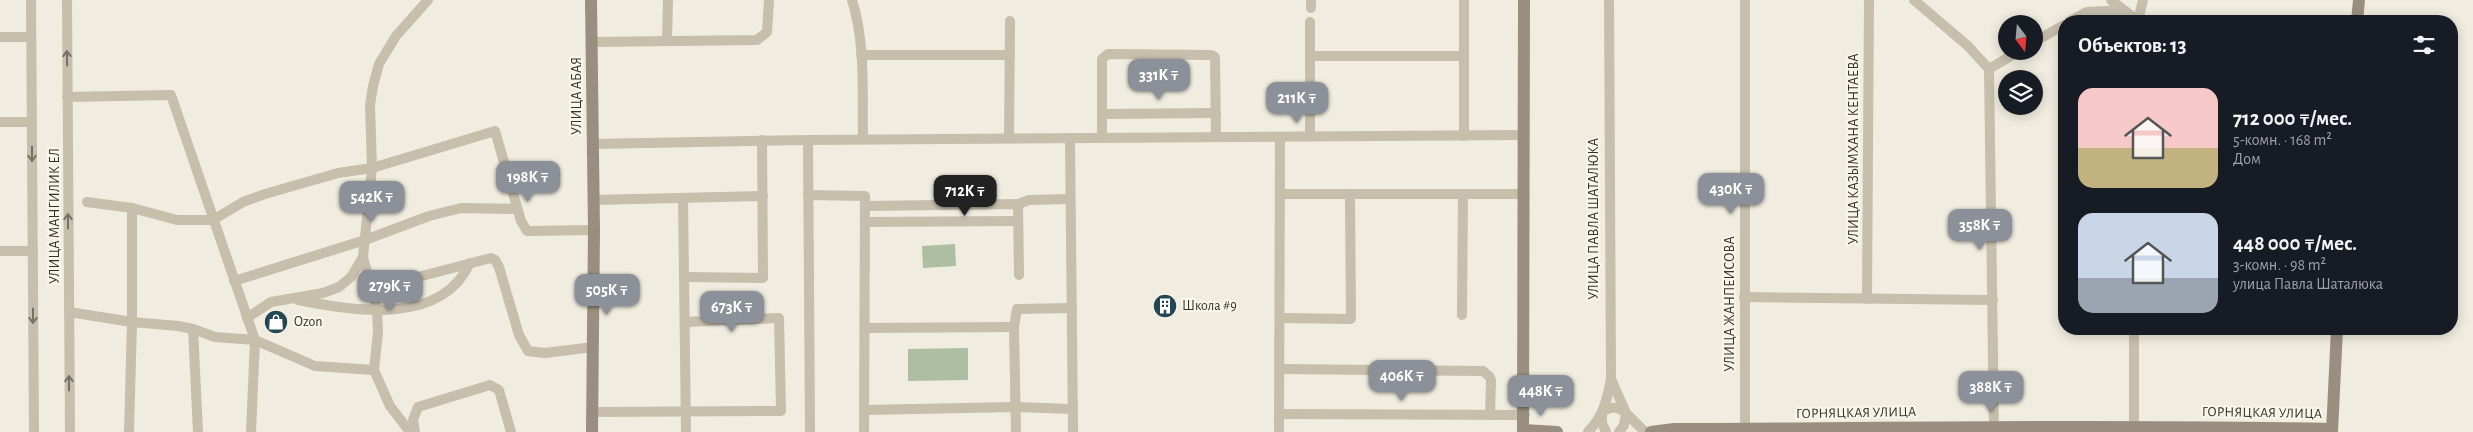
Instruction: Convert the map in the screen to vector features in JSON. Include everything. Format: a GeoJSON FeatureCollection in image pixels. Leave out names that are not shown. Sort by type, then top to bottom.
{"type":"FeatureCollection","features":[{"type":"Feature","properties":{"kind":"street","name":"УЛИЦА МАНГИЛИК ЕЛ"},"geometry":{"type":"LineString","coordinates":[[31,0],[34,432]]}},
{"type":"Feature","properties":{"kind":"street","name":"УЛИЦА МАНГИЛИК ЕЛ"},"geometry":{"type":"LineString","coordinates":[[66,0],[70,432]]}},
{"type":"Feature","properties":{"kind":"street"},"geometry":{"type":"LineString","coordinates":[[410,432],[390,406],[374,370],[378,332],[377,309],[363,257],[372,168],[370,105],[380,64],[396,36],[428,0]]}},
{"type":"Feature","properties":{"kind":"street","name":"УЛИЦА АБАЯ"},"geometry":{"type":"LineString","coordinates":[[591,0],[594,230],[592,432]]}},
{"type":"Feature","properties":{"kind":"street"},"geometry":{"type":"LineString","coordinates":[[667,41],[668,0]]}},
{"type":"Feature","properties":{"kind":"street"},"geometry":{"type":"LineString","coordinates":[[592,42],[757,40],[767,32],[768,0]]}},
{"type":"Feature","properties":{"kind":"street"},"geometry":{"type":"LineString","coordinates":[[852,0],[858,22],[861,55],[863,139]]}},
{"type":"Feature","properties":{"kind":"street"},"geometry":{"type":"LineString","coordinates":[[1464,0],[1464,136]]}},
{"type":"Feature","properties":{"kind":"street"},"geometry":{"type":"LineString","coordinates":[[1524,0],[1525,415],[1523,431],[1557,432]]}},
{"type":"Feature","properties":{"kind":"street","name":"УЛИЦА ПАВЛА ШАТАЛЮКА"},"geometry":{"type":"LineString","coordinates":[[1588,432],[1597,423],[1607,405],[1611,380],[1609,0]]}},
{"type":"Feature","properties":{"kind":"street","name":"УЛИЦА ЖАНПЕИСОВА"},"geometry":{"type":"LineString","coordinates":[[1744,429],[1745,0]]}},
{"type":"Feature","properties":{"kind":"street","name":"УЛИЦА КАЗЫМХАНА КЕНТАЕВА"},"geometry":{"type":"LineString","coordinates":[[1867,299],[1869,0]]}},
{"type":"Feature","properties":{"kind":"street"},"geometry":{"type":"LineString","coordinates":[[1914,0],[1968,46],[1989,69],[1994,429]]}},
{"type":"Feature","properties":{"kind":"street"},"geometry":{"type":"LineString","coordinates":[[2111,0],[2130,15]]}},
{"type":"Feature","properties":{"kind":"street"},"geometry":{"type":"LineString","coordinates":[[2358,15],[2359,0]]}},
{"type":"Feature","properties":{"kind":"street"},"geometry":{"type":"LineString","coordinates":[[2081,15],[2087,12],[2123,10]]}},
{"type":"Feature","properties":{"kind":"street"},"geometry":{"type":"LineString","coordinates":[[1009,138],[1010,21]]}},
{"type":"Feature","properties":{"kind":"street"},"geometry":{"type":"LineString","coordinates":[[1310,22],[1310,136]]}},
{"type":"Feature","properties":{"kind":"street"},"geometry":{"type":"LineString","coordinates":[[2043,37],[2058,28]]}},
{"type":"Feature","properties":{"kind":"street"},"geometry":{"type":"LineString","coordinates":[[0,37],[31,37]]}},
{"type":"Feature","properties":{"kind":"street"},"geometry":{"type":"LineString","coordinates":[[1102,137],[1102,59],[1108,54],[1211,55],[1215,57],[1216,137]]}},
{"type":"Feature","properties":{"kind":"street"},"geometry":{"type":"LineString","coordinates":[[861,55],[1010,55]]}},
{"type":"Feature","properties":{"kind":"street"},"geometry":{"type":"LineString","coordinates":[[1310,56],[1464,56]]}},
{"type":"Feature","properties":{"kind":"street"},"geometry":{"type":"LineString","coordinates":[[1989,69],[2004,60]]}},
{"type":"Feature","properties":{"kind":"street"},"geometry":{"type":"LineString","coordinates":[[68,97],[171,95],[254,340],[251,432]]}},
{"type":"Feature","properties":{"kind":"street"},"geometry":{"type":"LineString","coordinates":[[1102,114],[1216,112]]}},
{"type":"Feature","properties":{"kind":"street"},"geometry":{"type":"LineString","coordinates":[[0,122],[32,122]]}},
{"type":"Feature","properties":{"kind":"street"},"geometry":{"type":"LineString","coordinates":[[88,202],[132,208],[177,220],[214,220],[242,202],[265,194],[338,173],[372,168],[495,131],[523,227],[532,232],[594,230]]}},
{"type":"Feature","properties":{"kind":"street"},"geometry":{"type":"LineString","coordinates":[[593,144],[863,139],[1524,135]]}},
{"type":"Feature","properties":{"kind":"street"},"geometry":{"type":"LineString","coordinates":[[1279,432],[1281,318],[1280,136]]}},
{"type":"Feature","properties":{"kind":"street"},"geometry":{"type":"LineString","coordinates":[[1070,138],[1073,432]]}},
{"type":"Feature","properties":{"kind":"street"},"geometry":{"type":"LineString","coordinates":[[684,277],[763,278],[762,140]]}},
{"type":"Feature","properties":{"kind":"street"},"geometry":{"type":"LineString","coordinates":[[808,140],[810,432]]}},
{"type":"Feature","properties":{"kind":"street"},"geometry":{"type":"LineString","coordinates":[[1280,194],[1524,194]]}},
{"type":"Feature","properties":{"kind":"street"},"geometry":{"type":"LineString","coordinates":[[1281,318],[1351,319],[1350,194]]}},
{"type":"Feature","properties":{"kind":"street"},"geometry":{"type":"LineString","coordinates":[[1462,315],[1463,194]]}},
{"type":"Feature","properties":{"kind":"street"},"geometry":{"type":"LineString","coordinates":[[808,195],[865,196],[864,432]]}},
{"type":"Feature","properties":{"kind":"street"},"geometry":{"type":"LineString","coordinates":[[593,200],[763,196]]}},
{"type":"Feature","properties":{"kind":"street"},"geometry":{"type":"LineString","coordinates":[[683,198],[686,432]]}},
{"type":"Feature","properties":{"kind":"street"},"geometry":{"type":"LineString","coordinates":[[866,206],[1018,204],[1029,200],[1070,199]]}},
{"type":"Feature","properties":{"kind":"street"},"geometry":{"type":"LineString","coordinates":[[1018,204],[1018,275]]}},
{"type":"Feature","properties":{"kind":"street"},"geometry":{"type":"LineString","coordinates":[[128,432],[132,322],[132,208]]}},
{"type":"Feature","properties":{"kind":"street"},"geometry":{"type":"LineString","coordinates":[[234,281],[365,240],[404,224],[462,208],[517,209]]}},
{"type":"Feature","properties":{"kind":"street"},"geometry":{"type":"LineString","coordinates":[[866,222],[1018,222]]}},
{"type":"Feature","properties":{"kind":"street"},"geometry":{"type":"LineString","coordinates":[[0,251],[32,251]]}},
{"type":"Feature","properties":{"kind":"street"},"geometry":{"type":"LineString","coordinates":[[247,318],[270,302],[323,293],[340,287],[351,277],[363,257]]}},
{"type":"Feature","properties":{"kind":"street"},"geometry":{"type":"LineString","coordinates":[[372,289],[491,258],[498,263],[519,335],[528,351],[545,353],[594,347]]}},
{"type":"Feature","properties":{"kind":"street"},"geometry":{"type":"LineString","coordinates":[[288,298],[350,309],[413,307],[436,299],[456,286],[470,263]]}},
{"type":"Feature","properties":{"kind":"street"},"geometry":{"type":"LineString","coordinates":[[1744,296],[1993,300]]}},
{"type":"Feature","properties":{"kind":"street"},"geometry":{"type":"LineString","coordinates":[[1016,432],[1014,407],[1014,327],[1017,309],[1072,308]]}},
{"type":"Feature","properties":{"kind":"street"},"geometry":{"type":"LineString","coordinates":[[69,312],[132,322],[178,326],[215,337],[254,340],[315,366],[374,370]]}},
{"type":"Feature","properties":{"kind":"street"},"geometry":{"type":"LineString","coordinates":[[592,412],[782,411],[779,318],[684,322]]}},
{"type":"Feature","properties":{"kind":"street"},"geometry":{"type":"LineString","coordinates":[[865,328],[1014,327]]}},
{"type":"Feature","properties":{"kind":"street"},"geometry":{"type":"LineString","coordinates":[[193,330],[198,432]]}},
{"type":"Feature","properties":{"kind":"street"},"geometry":{"type":"LineString","coordinates":[[2134,335],[2134,427]]}},
{"type":"Feature","properties":{"kind":"street"},"geometry":{"type":"LineString","coordinates":[[2332,431],[2337,335]]}},
{"type":"Feature","properties":{"kind":"street"},"geometry":{"type":"LineString","coordinates":[[1280,369],[1483,371],[1491,380],[1490,414]]}},
{"type":"Feature","properties":{"kind":"street"},"geometry":{"type":"LineString","coordinates":[[1611,380],[1626,412],[1624,425],[1619,432]]}},
{"type":"Feature","properties":{"kind":"street"},"geometry":{"type":"LineString","coordinates":[[415,432],[413,420],[418,407],[490,385],[500,390],[511,432]]}},
{"type":"Feature","properties":{"kind":"street"},"geometry":{"type":"LineString","coordinates":[[865,410],[1014,407],[1072,409]]}},
{"type":"Feature","properties":{"kind":"street"},"geometry":{"type":"LineString","coordinates":[[1606,432],[1602,423],[1602,412],[1611,407],[1617,407],[1626,412],[1645,432]]}},
{"type":"Feature","properties":{"kind":"street"},"geometry":{"type":"LineString","coordinates":[[1279,414],[1525,415]]}},
{"type":"Feature","properties":{"kind":"street","name":"ГОРНЯЦКАЯ УЛИЦА"},"geometry":{"type":"LineString","coordinates":[[1651,432],[1674,429],[1883,430],[2108,429],[2134,427],[2332,431]]}},
{"type":"Feature","properties":{"kind":"green space"},"geometry":{"type":"Polygon","coordinates":[[[955,244],[956,266],[923,268],[922,246],[955,244]]]}},
{"type":"Feature","properties":{"kind":"green space"},"geometry":{"type":"Polygon","coordinates":[[[968,348],[968,380],[908,381],[908,349],[968,348]]]}},
{"type":"Feature","properties":{"kind":"place","name":"Школа #9"},"geometry":{"type":"Point","coordinates":[1165,306]}},
{"type":"Feature","properties":{"kind":"place","name":"Ozon"},"geometry":{"type":"Point","coordinates":[276,322]}}]}
